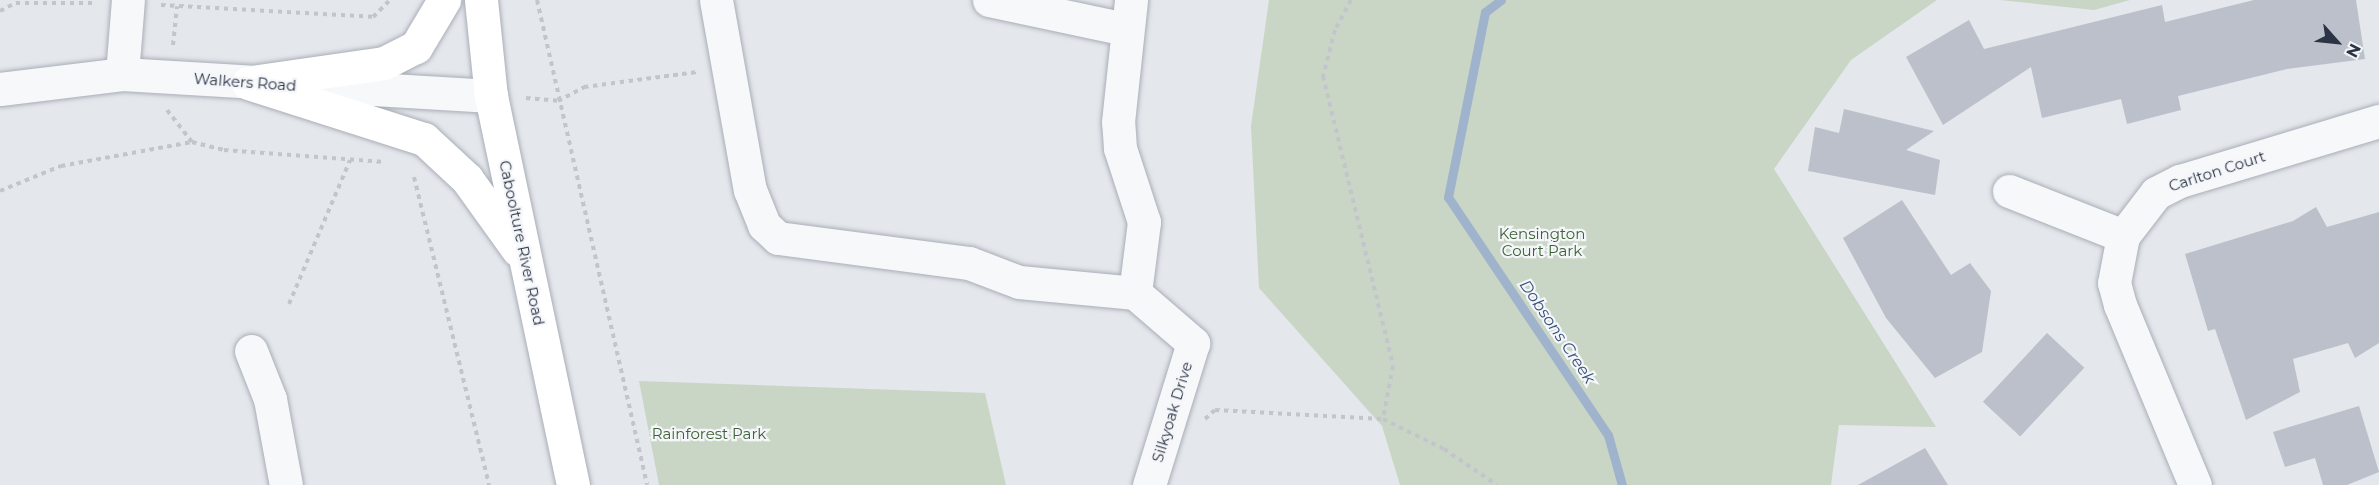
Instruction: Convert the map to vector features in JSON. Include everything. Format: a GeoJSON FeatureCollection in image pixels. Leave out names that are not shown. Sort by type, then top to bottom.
{"type":"FeatureCollection","features":[{"type":"Feature","properties":{"kind":"main road"},"geometry":{"type":"LineString","coordinates":[[248,83],[384,63],[416,47],[444,0]]}},
{"type":"Feature","properties":{"kind":"main road","name":"Caboolture River Road"},"geometry":{"type":"LineString","coordinates":[[481,0],[491,96],[573,485]]}},
{"type":"Feature","properties":{"kind":"main road"},"geometry":{"type":"LineString","coordinates":[[248,83],[424,139],[467,179],[524,259]]}},
{"type":"Feature","properties":{"kind":"street"},"geometry":{"type":"LineString","coordinates":[[716,0],[750,190],[764,225],[778,238],[969,263],[1019,282],[1135,293],[1144,222],[1120,148],[1128,14],[989,0]]}},
{"type":"Feature","properties":{"kind":"street"},"geometry":{"type":"LineString","coordinates":[[122,74],[128,2]]}},
{"type":"Feature","properties":{"kind":"street","name":"Walkers Road"},"geometry":{"type":"LineString","coordinates":[[0,89],[122,74],[491,96]]}},
{"type":"Feature","properties":{"kind":"street","name":"Carlton Court"},"geometry":{"type":"LineString","coordinates":[[2195,485],[2120,305],[2114,283],[2123,236],[2156,193],[2180,181],[2379,121]]}},
{"type":"Feature","properties":{"kind":"street"},"geometry":{"type":"LineString","coordinates":[[2009,191],[2123,236]]}},
{"type":"Feature","properties":{"kind":"street","name":"Silkyoak Drive"},"geometry":{"type":"LineString","coordinates":[[1135,293],[1193,343],[1149,485]]}},
{"type":"Feature","properties":{"kind":"street"},"geometry":{"type":"LineString","coordinates":[[251,351],[270,399],[286,485]]}},
{"type":"Feature","properties":{"kind":"path"},"geometry":{"type":"LineString","coordinates":[[0,11],[16,3],[51,0],[128,2],[372,17],[390,0]]}},
{"type":"Feature","properties":{"kind":"path"},"geometry":{"type":"LineString","coordinates":[[537,0],[646,485]]}},
{"type":"Feature","properties":{"kind":"path"},"geometry":{"type":"LineString","coordinates":[[1351,0],[1335,30],[1323,76],[1393,366],[1383,419]]}},
{"type":"Feature","properties":{"kind":"path"},"geometry":{"type":"LineString","coordinates":[[177,6],[167,110],[192,142]]}},
{"type":"Feature","properties":{"kind":"path"},"geometry":{"type":"LineString","coordinates":[[491,96],[558,101],[584,87],[727,68]]}},
{"type":"Feature","properties":{"kind":"path"},"geometry":{"type":"LineString","coordinates":[[0,191],[61,166],[192,142],[224,150],[393,163]]}},
{"type":"Feature","properties":{"kind":"path"},"geometry":{"type":"LineString","coordinates":[[289,303],[350,160]]}},
{"type":"Feature","properties":{"kind":"path"},"geometry":{"type":"LineString","coordinates":[[407,168],[414,178],[489,485]]}},
{"type":"Feature","properties":{"kind":"path"},"geometry":{"type":"LineString","coordinates":[[1200,423],[1215,410],[1383,419],[1444,449],[1497,485]]}},
{"type":"Feature","properties":{"kind":"green space","name":"Kensington Court Park"},"geometry":{"type":"Polygon","coordinates":[[[1269,0],[1937,0],[1851,60],[1774,169],[1936,427],[1839,425],[1831,485],[1400,485],[1382,426],[1259,288],[1251,126],[1269,0]]]}},
{"type":"Feature","properties":{"kind":"green space"},"geometry":{"type":"Polygon","coordinates":[[[2000,0],[2130,0],[2094,10],[2000,0]]]}},
{"type":"Feature","properties":{"kind":"green space","name":"Rainforest Park"},"geometry":{"type":"Polygon","coordinates":[[[639,381],[985,393],[1006,485],[659,485],[639,381]]]}},
{"type":"Feature","properties":{"kind":"building"},"geometry":{"type":"Polygon","coordinates":[[[2254,0],[2356,0],[2365,59],[2287,69],[2178,96],[2181,110],[2127,124],[2121,99],[2042,118],[2031,67],[1943,125],[1906,57],[1969,20],[1984,49],[2162,5],[2165,22],[2254,0]]]}},
{"type":"Feature","properties":{"kind":"building"},"geometry":{"type":"Polygon","coordinates":[[[1844,109],[1934,131],[1906,150],[1940,160],[1935,195],[1808,171],[1815,127],[1839,133],[1844,109]]]}},
{"type":"Feature","properties":{"kind":"building"},"geometry":{"type":"Polygon","coordinates":[[[1902,200],[1951,275],[1970,263],[1991,291],[1982,352],[1935,378],[1886,318],[1843,238],[1902,200]]]}},
{"type":"Feature","properties":{"kind":"building"},"geometry":{"type":"Polygon","coordinates":[[[2316,207],[2327,227],[2379,212],[2379,343],[2355,358],[2348,343],[2293,359],[2300,392],[2246,420],[2215,329],[2208,331],[2185,254],[2293,221],[2316,207]]]}},
{"type":"Feature","properties":{"kind":"building"},"geometry":{"type":"Polygon","coordinates":[[[2047,333],[2084,368],[2020,437],[1983,402],[2047,333]]]}},
{"type":"Feature","properties":{"kind":"building"},"geometry":{"type":"Polygon","coordinates":[[[2359,406],[2379,472],[2347,485],[2323,485],[2315,458],[2285,467],[2273,432],[2359,406]]]}},
{"type":"Feature","properties":{"kind":"building"},"geometry":{"type":"Polygon","coordinates":[[[1925,448],[1948,485],[1858,485],[1925,448]]]}},
{"type":"Feature","properties":{"kind":"waterway","name":"Dobsons Creek"},"geometry":{"type":"LineString","coordinates":[[1501,0],[1485,12],[1448,197],[1608,435],[1622,485]]}}]}
